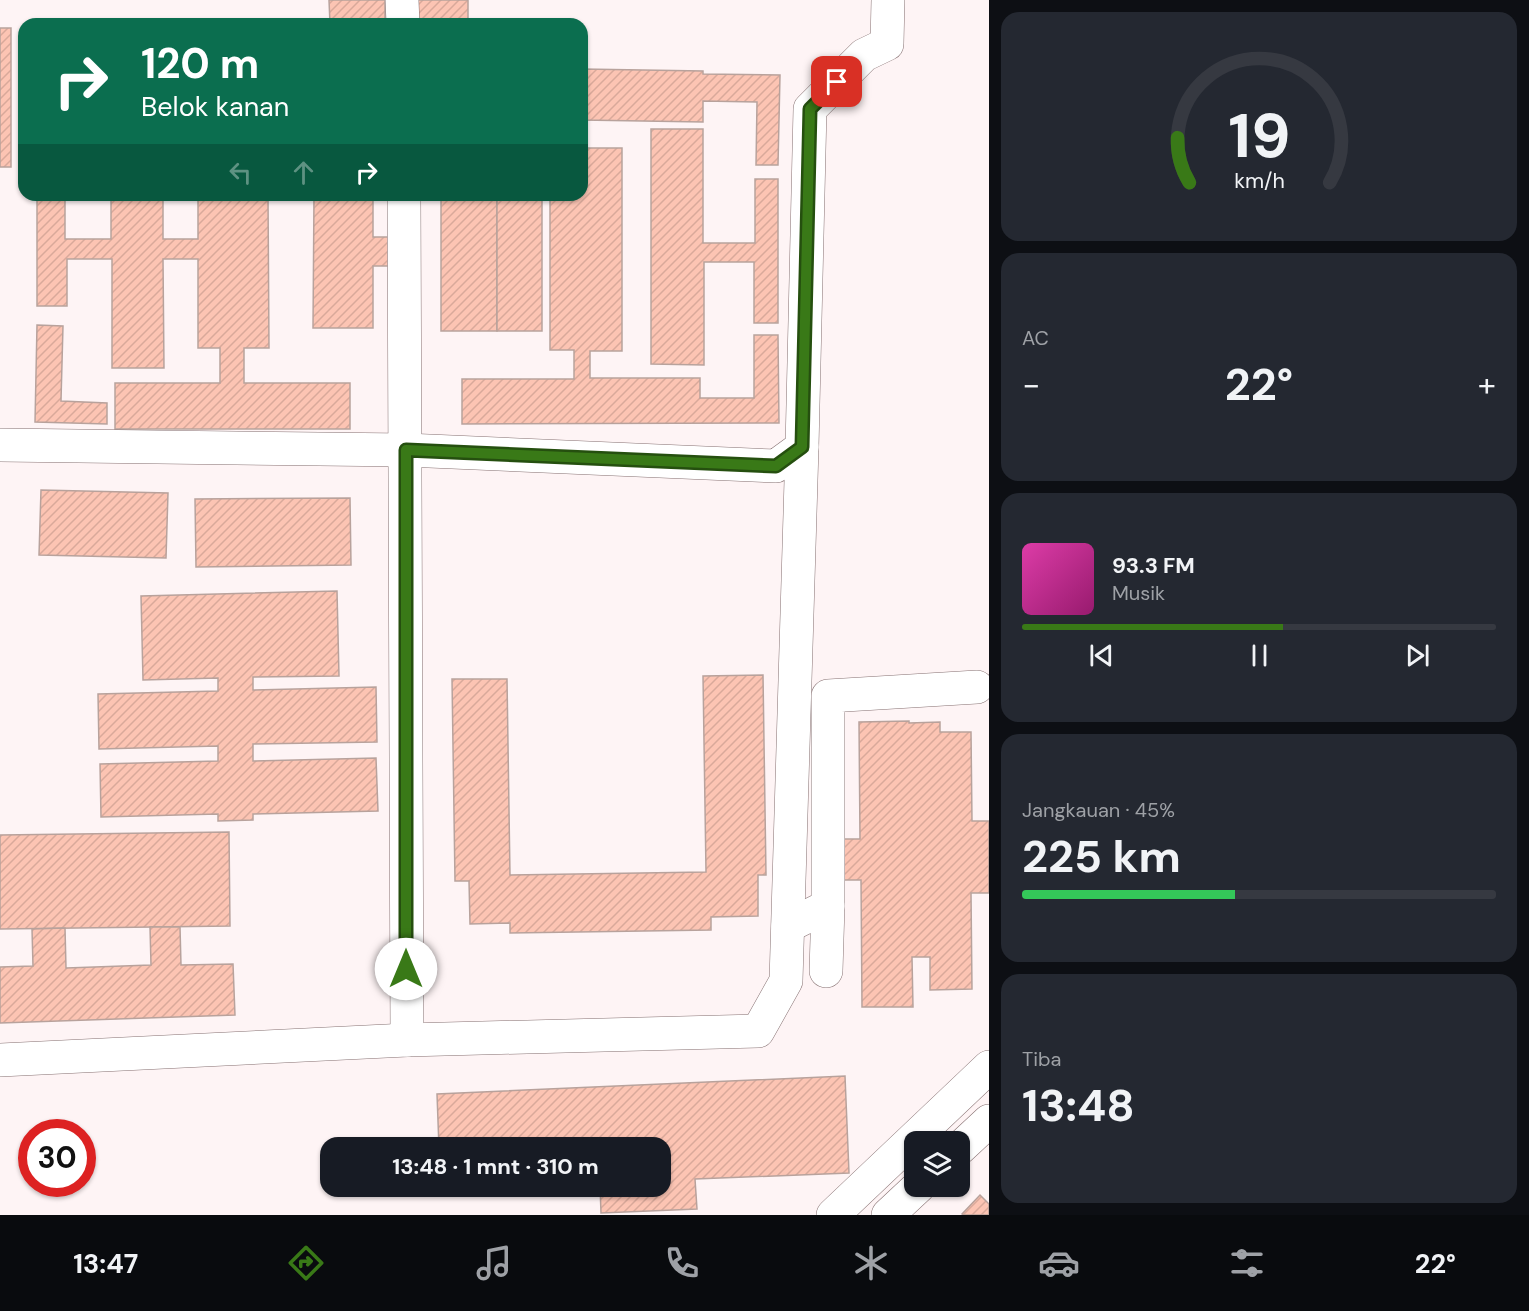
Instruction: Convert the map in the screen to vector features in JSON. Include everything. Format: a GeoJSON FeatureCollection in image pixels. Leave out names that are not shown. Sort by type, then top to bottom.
{"type":"FeatureCollection","features":[{"type":"Feature","properties":{"kind":"street"},"geometry":{"type":"LineString","coordinates":[[402,0],[403,18]]}},
{"type":"Feature","properties":{"kind":"street"},"geometry":{"type":"LineString","coordinates":[[0,1059],[406,1040],[758,1031],[786,981],[810,109],[864,55],[887,44],[888,0]]}},
{"type":"Feature","properties":{"kind":"street"},"geometry":{"type":"LineString","coordinates":[[404,201],[406,1040]]}},
{"type":"Feature","properties":{"kind":"street"},"geometry":{"type":"LineString","coordinates":[[0,445],[406,450],[776,466],[802,447]]}},
{"type":"Feature","properties":{"kind":"street"},"geometry":{"type":"LineString","coordinates":[[826,971],[828,696],[977,687]]}},
{"type":"Feature","properties":{"kind":"street"},"geometry":{"type":"LineString","coordinates":[[788,926],[828,906]]}},
{"type":"Feature","properties":{"kind":"street"},"geometry":{"type":"LineString","coordinates":[[833,1215],[989,1067]]}},
{"type":"Feature","properties":{"kind":"street"},"geometry":{"type":"LineString","coordinates":[[970,1139],[989,1121]]}},
{"type":"Feature","properties":{"kind":"street"},"geometry":{"type":"LineString","coordinates":[[888,1215],[907,1197]]}},
{"type":"Feature","properties":{"kind":"building"},"geometry":{"type":"Polygon","coordinates":[[[329,0],[385,0],[385,18],[330,18],[329,0]]]}},
{"type":"Feature","properties":{"kind":"building"},"geometry":{"type":"Polygon","coordinates":[[[418,0],[468,0],[468,18],[418,18],[418,0]]]}},
{"type":"Feature","properties":{"kind":"building"},"geometry":{"type":"Polygon","coordinates":[[[0,28],[11,28],[11,167],[0,167],[0,28]]]}},
{"type":"Feature","properties":{"kind":"building"},"geometry":{"type":"Polygon","coordinates":[[[588,69],[780,75],[778,165],[756,165],[757,102],[703,101],[703,122],[588,120],[588,69]]]}},
{"type":"Feature","properties":{"kind":"building"},"geometry":{"type":"Polygon","coordinates":[[[651,129],[703,129],[703,243],[755,243],[755,179],[778,179],[778,323],[754,323],[754,262],[704,262],[704,365],[651,364],[651,129]]]}},
{"type":"Feature","properties":{"kind":"building"},"geometry":{"type":"Polygon","coordinates":[[[588,148],[622,148],[622,351],[590,351],[590,378],[700,378],[700,398],[754,398],[754,335],[778,335],[779,423],[462,424],[462,379],[574,379],[574,350],[550,350],[550,201],[588,201],[588,148]]]}},
{"type":"Feature","properties":{"kind":"building"},"geometry":{"type":"Polygon","coordinates":[[[37,201],[65,201],[65,239],[111,239],[111,201],[163,201],[163,239],[198,239],[198,201],[268,201],[269,348],[244,348],[244,383],[350,383],[350,429],[115,429],[115,383],[220,383],[220,348],[198,348],[198,259],[163,259],[164,368],[112,368],[112,259],[67,259],[67,306],[37,306],[37,201]]]}},
{"type":"Feature","properties":{"kind":"building"},"geometry":{"type":"Polygon","coordinates":[[[314,201],[373,201],[373,237],[393,237],[393,266],[373,266],[373,328],[313,328],[314,201]]]}},
{"type":"Feature","properties":{"kind":"building"},"geometry":{"type":"Polygon","coordinates":[[[441,201],[497,201],[497,331],[441,331],[441,201]]]}},
{"type":"Feature","properties":{"kind":"building"},"geometry":{"type":"Polygon","coordinates":[[[497,201],[542,201],[542,331],[497,331],[497,201]]]}},
{"type":"Feature","properties":{"kind":"building"},"geometry":{"type":"Polygon","coordinates":[[[37,325],[63,326],[61,401],[107,403],[107,424],[35,422],[37,325]]]}},
{"type":"Feature","properties":{"kind":"building"},"geometry":{"type":"Polygon","coordinates":[[[41,490],[168,493],[166,558],[39,555],[41,490]]]}},
{"type":"Feature","properties":{"kind":"building"},"geometry":{"type":"Polygon","coordinates":[[[350,498],[351,565],[196,567],[195,499],[350,498]]]}},
{"type":"Feature","properties":{"kind":"building"},"geometry":{"type":"Polygon","coordinates":[[[337,591],[339,676],[253,677],[253,690],[376,687],[377,742],[253,744],[253,761],[376,758],[378,811],[253,814],[253,820],[218,821],[218,814],[101,817],[100,764],[218,761],[218,746],[99,749],[98,694],[218,691],[218,678],[143,680],[141,596],[337,591]]]}},
{"type":"Feature","properties":{"kind":"building"},"geometry":{"type":"Polygon","coordinates":[[[763,675],[766,875],[758,875],[758,916],[711,917],[711,930],[510,933],[510,923],[470,924],[469,881],[455,881],[452,679],[507,679],[510,875],[706,872],[703,676],[763,675]]]}},
{"type":"Feature","properties":{"kind":"building"},"geometry":{"type":"Polygon","coordinates":[[[909,721],[909,723],[940,722],[940,732],[971,732],[972,821],[989,821],[989,893],[971,893],[972,989],[930,990],[930,957],[912,957],[913,1007],[862,1007],[861,880],[837,880],[837,839],[860,839],[859,722],[909,721]]]}},
{"type":"Feature","properties":{"kind":"building"},"geometry":{"type":"Polygon","coordinates":[[[229,832],[230,926],[0,929],[0,835],[229,832]]]}},
{"type":"Feature","properties":{"kind":"building"},"geometry":{"type":"Polygon","coordinates":[[[150,927],[180,927],[181,965],[233,964],[235,1015],[0,1023],[0,967],[33,966],[32,929],[65,928],[66,968],[151,965],[150,927]]]}},
{"type":"Feature","properties":{"kind":"building"},"geometry":{"type":"Polygon","coordinates":[[[845,1076],[849,1173],[695,1179],[697,1209],[601,1213],[600,1197],[671,1197],[671,1137],[439,1137],[437,1094],[845,1076]]]}},
{"type":"Feature","properties":{"kind":"building"},"geometry":{"type":"Polygon","coordinates":[[[980,1195],[989,1204],[989,1215],[963,1215],[962,1214],[980,1195]]]}},
{"type":"Feature","properties":{"kind":"route"},"geometry":{"type":"LineString","coordinates":[[406,969],[406,450],[776,466],[802,447],[810,109],[837,82]]}}]}
